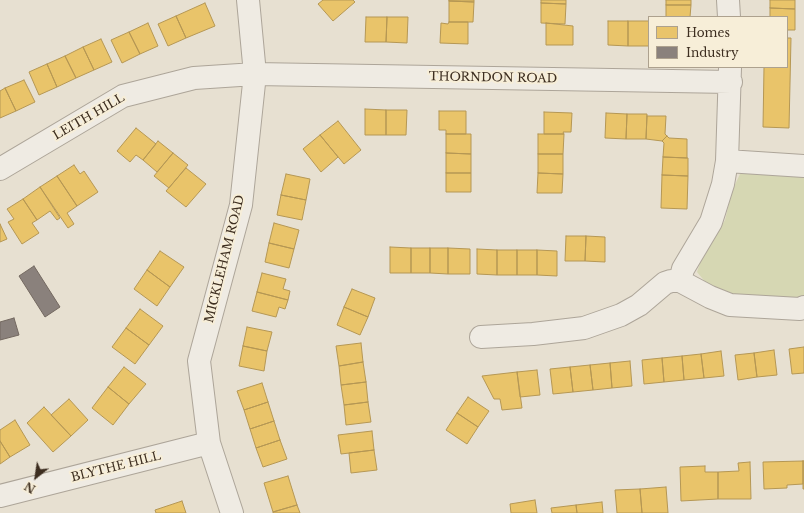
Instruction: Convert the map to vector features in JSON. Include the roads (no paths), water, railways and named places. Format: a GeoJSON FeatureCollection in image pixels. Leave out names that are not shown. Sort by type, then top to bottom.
{"type":"FeatureCollection","features":[{"type":"Feature","properties":{"kind":"street","name":"MICKLEHAM ROAD"},"geometry":{"type":"LineString","coordinates":[[232,513],[209,443],[199,362],[241,205],[255,74],[248,0]]}},
{"type":"Feature","properties":{"kind":"street"},"geometry":{"type":"LineString","coordinates":[[728,0],[729,16]]}},
{"type":"Feature","properties":{"kind":"street","name":"THORNDON ROAD"},"geometry":{"type":"LineString","coordinates":[[255,74],[730,74]]}},
{"type":"Feature","properties":{"kind":"street","name":"LEITH HILL"},"geometry":{"type":"LineString","coordinates":[[0,169],[123,96],[194,78],[255,74]]}},
{"type":"Feature","properties":{"kind":"street"},"geometry":{"type":"LineString","coordinates":[[680,281],[683,270],[711,222],[723,184],[727,161],[730,74]]}},
{"type":"Feature","properties":{"kind":"street"},"geometry":{"type":"LineString","coordinates":[[727,161],[804,166]]}},
{"type":"Feature","properties":{"kind":"street"},"geometry":{"type":"LineString","coordinates":[[481,337],[533,334],[584,328],[621,315],[639,305],[666,283],[680,281],[710,297],[730,304],[800,309],[804,307]]}},
{"type":"Feature","properties":{"kind":"street","name":"BLYTHE HILL"},"geometry":{"type":"LineString","coordinates":[[0,496],[209,443]]}}]}
